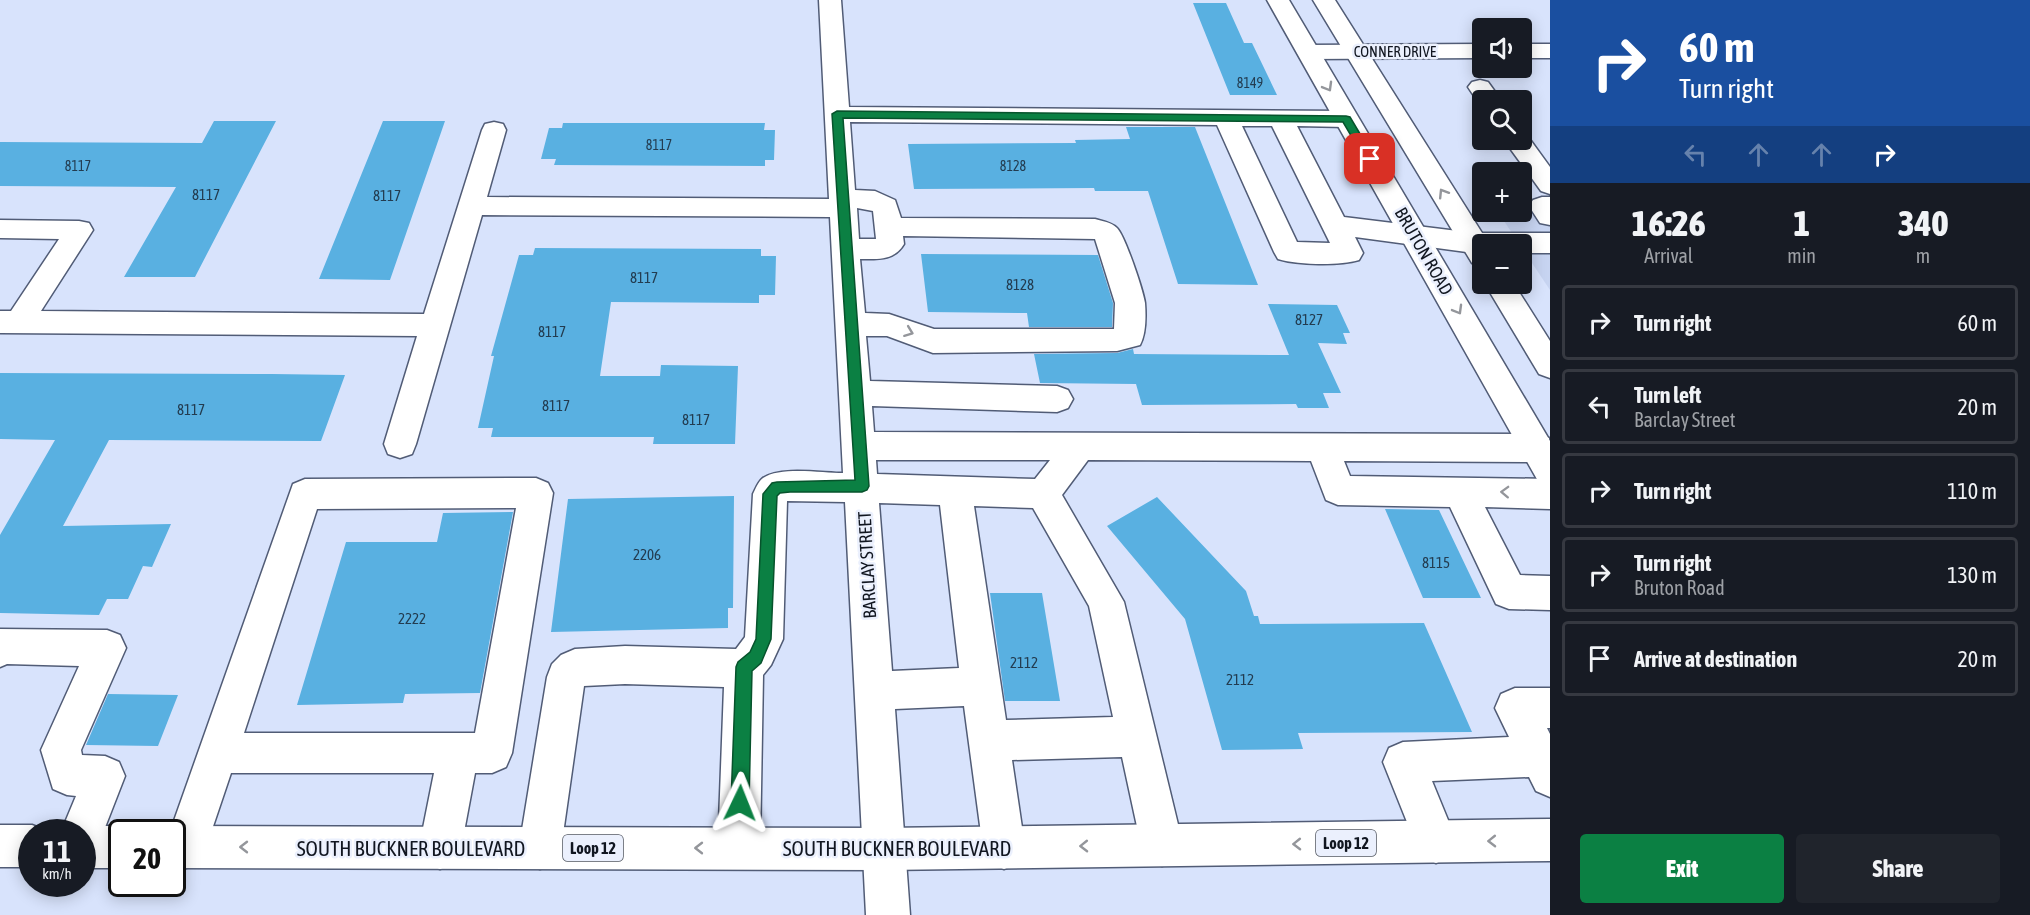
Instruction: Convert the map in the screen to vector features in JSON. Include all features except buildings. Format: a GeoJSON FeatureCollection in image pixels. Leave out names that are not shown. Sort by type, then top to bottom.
{"type":"FeatureCollection","features":[{"type":"Feature","properties":{"kind":"main road","name":"BARCLAY STREET"},"geometry":{"type":"LineString","coordinates":[[830,0],[888,915]]}},
{"type":"Feature","properties":{"kind":"main road","name":"BRUTON ROAD"},"geometry":{"type":"LineString","coordinates":[[1278,0],[1544,460]]}},
{"type":"Feature","properties":{"kind":"main road"},"geometry":{"type":"LineString","coordinates":[[1324,0],[1472,240]]}},
{"type":"Feature","properties":{"kind":"main road","name":"CONNER DRIVE"},"geometry":{"type":"LineString","coordinates":[[1308,52],[1472,51]]}},
{"type":"Feature","properties":{"kind":"main road"},"geometry":{"type":"LineString","coordinates":[[837,114],[1346,119]]}},
{"type":"Feature","properties":{"kind":"main road"},"geometry":{"type":"LineString","coordinates":[[1226,118],[1288,252],[1348,253],[1280,118]]}},
{"type":"Feature","properties":{"kind":"main road"},"geometry":{"type":"LineString","coordinates":[[400,444],[494,130]]}},
{"type":"Feature","properties":{"kind":"main road"},"geometry":{"type":"LineString","coordinates":[[1524,150],[1550,185]]}},
{"type":"Feature","properties":{"kind":"main road"},"geometry":{"type":"LineString","coordinates":[[471,206],[843,203],[875,200],[886,206],[890,244],[884,249],[846,249]]}},
{"type":"Feature","properties":{"kind":"main road"},"geometry":{"type":"LineString","coordinates":[[1550,206],[1542,206],[1550,216]]}},
{"type":"Feature","properties":{"kind":"main road"},"geometry":{"type":"LineString","coordinates":[[1335,225],[1416,237],[1472,249]]}},
{"type":"Feature","properties":{"kind":"main road"},"geometry":{"type":"LineString","coordinates":[[851,324],[889,325],[933,341],[1117,340],[1129,337],[1131,303],[1110,238],[1105,232],[1095,228],[889,227]]}},
{"type":"Feature","properties":{"kind":"main road"},"geometry":{"type":"LineString","coordinates":[[0,229],[79,230],[9,322]]}},
{"type":"Feature","properties":{"kind":"main road"},"geometry":{"type":"LineString","coordinates":[[1532,245],[1550,243]]}},
{"type":"Feature","properties":{"kind":"main road"},"geometry":{"type":"LineString","coordinates":[[1505,294],[1550,366]]}},
{"type":"Feature","properties":{"kind":"main road"},"geometry":{"type":"LineString","coordinates":[[9,322],[436,325]]}},
{"type":"Feature","properties":{"kind":"main road"},"geometry":{"type":"LineString","coordinates":[[856,393],[1057,399]]}},
{"type":"Feature","properties":{"kind":"main road"},"geometry":{"type":"LineString","coordinates":[[860,446],[1395,448],[1544,460]]}},
{"type":"Feature","properties":{"kind":"main road"},"geometry":{"type":"LineString","coordinates":[[1043,494],[1080,446]]}},
{"type":"Feature","properties":{"kind":"main road"},"geometry":{"type":"LineString","coordinates":[[1323,448],[1338,490],[1460,490],[1550,494]]}},
{"type":"Feature","properties":{"kind":"main road"},"geometry":{"type":"LineString","coordinates":[[1395,448],[1413,490]]}},
{"type":"Feature","properties":{"kind":"main road"},"geometry":{"type":"LineString","coordinates":[[540,848],[566,677],[575,668],[625,665],[730,669],[744,667],[755,658],[764,639],[770,494],[777,488],[862,486],[1043,494]]}},
{"type":"Feature","properties":{"kind":"main road"},"geometry":{"type":"LineString","coordinates":[[955,490],[1004,848]]}},
{"type":"Feature","properties":{"kind":"main road"},"geometry":{"type":"LineString","coordinates":[[1460,490],[1509,592],[1550,593]]}},
{"type":"Feature","properties":{"kind":"main road"},"geometry":{"type":"LineString","coordinates":[[186,830],[217,753],[305,494],[536,493],[492,753],[217,753]]}},
{"type":"Feature","properties":{"kind":"main road"},"geometry":{"type":"LineString","coordinates":[[1043,494],[1106,602],[1162,845]]}},
{"type":"Feature","properties":{"kind":"main road"},"geometry":{"type":"LineString","coordinates":[[0,649],[2,646],[107,648],[61,750],[67,775],[105,776],[88,819]]}},
{"type":"Feature","properties":{"kind":"main road"},"geometry":{"type":"LineString","coordinates":[[739,848],[744,667]]}},
{"type":"Feature","properties":{"kind":"main road"},"geometry":{"type":"LineString","coordinates":[[874,691],[981,686]]}},
{"type":"Feature","properties":{"kind":"main road"},"geometry":{"type":"LineString","coordinates":[[1436,842],[1403,762],[1545,767],[1515,708],[1550,708]]}},
{"type":"Feature","properties":{"kind":"main road"},"geometry":{"type":"LineString","coordinates":[[988,740],[1137,737]]}},
{"type":"Feature","properties":{"kind":"main road"},"geometry":{"type":"LineString","coordinates":[[440,848],[458,753]]}},
{"type":"Feature","properties":{"kind":"main road","name":"SOUTH BUCKNER BOULEVARD"},"geometry":{"type":"LineString","coordinates":[[186,847],[884,849],[1550,840]]}},
{"type":"Feature","properties":{"kind":"main road"},"geometry":{"type":"LineString","coordinates":[[0,846],[18,846]]}},
{"type":"Feature","properties":{"kind":"shaded area"},"geometry":{"type":"Polygon","coordinates":[[[1532,200],[1550,200],[1550,290],[1532,263],[1532,234],[1513,234],[1505,222],[1532,222],[1532,200]]]}},
{"type":"Feature","properties":{"kind":"route"},"geometry":{"type":"LineString","coordinates":[[740,803],[744,667],[755,658],[764,639],[770,494],[777,488],[790,486],[862,486],[837,114],[1346,119],[1370,159]]}}]}
